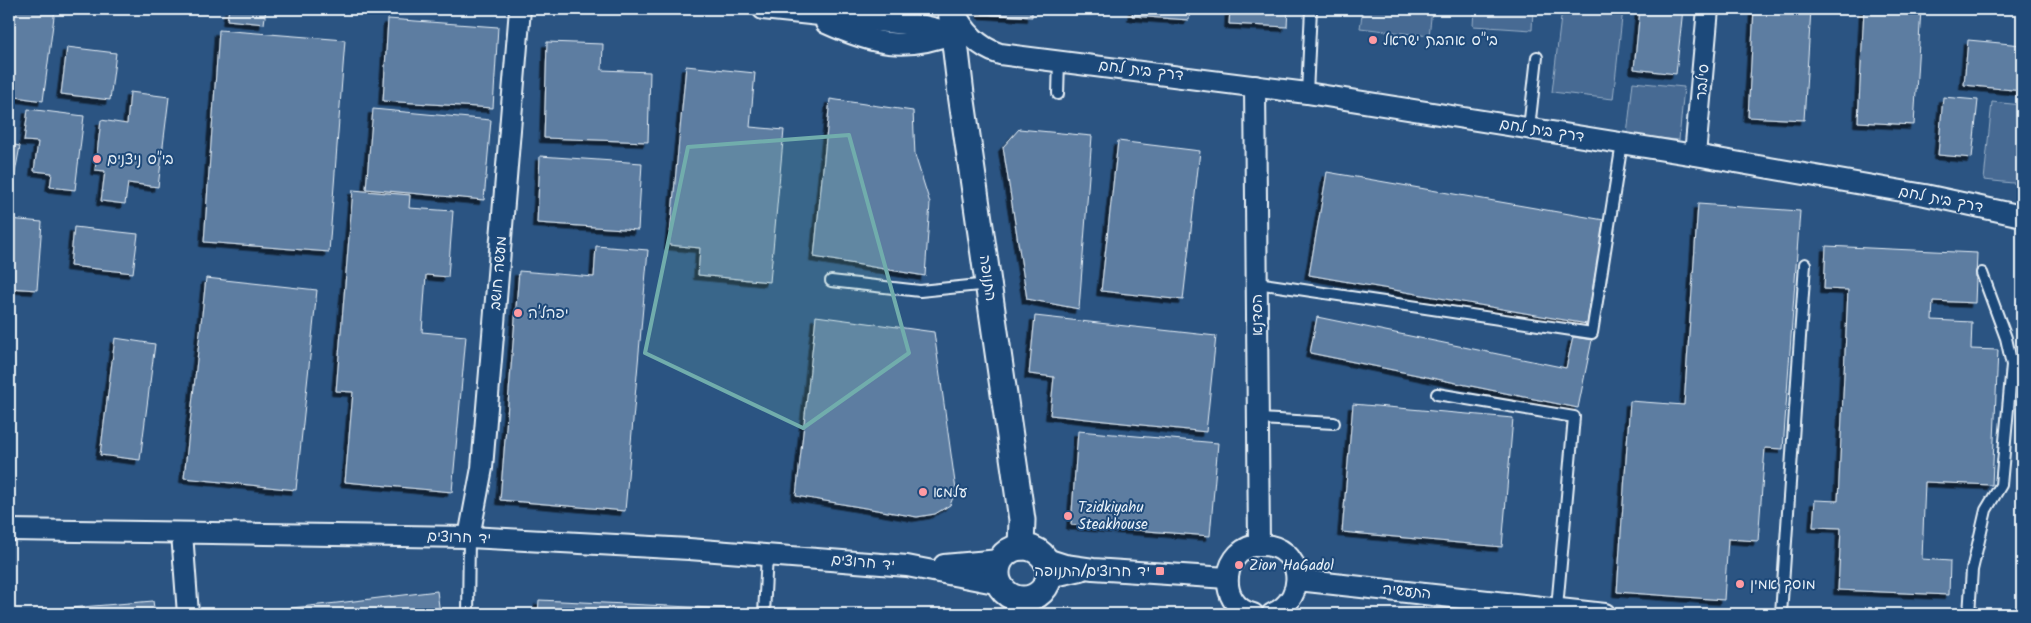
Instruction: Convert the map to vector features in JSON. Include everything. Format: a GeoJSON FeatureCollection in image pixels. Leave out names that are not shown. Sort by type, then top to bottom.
{"type":"FeatureCollection","features":[{"type":"Feature","properties":{"kind":"street","name":"מעשה חושב"},"geometry":{"type":"LineString","coordinates":[[470,537],[482,468],[520,9]]}},
{"type":"Feature","properties":{"kind":"street"},"geometry":{"type":"LineString","coordinates":[[763,9],[808,15],[856,36],[892,43],[919,44],[952,17]]}},
{"type":"Feature","properties":{"kind":"street","name":"סילבר"},"geometry":{"type":"LineString","coordinates":[[1696,155],[1708,9]]}},
{"type":"Feature","properties":{"kind":"street","name":"דרך בית לחם"},"geometry":{"type":"LineString","coordinates":[[952,17],[984,48],[1018,57],[1059,60],[1307,93],[1529,128],[1696,155],[1926,196],[2022,216]]}},
{"type":"Feature","properties":{"kind":"street","name":"התנופה"},"geometry":{"type":"LineString","coordinates":[[952,17],[1022,520],[1021,547]]}},
{"type":"Feature","properties":{"kind":"street","name":"הסדנא"},"geometry":{"type":"LineString","coordinates":[[1255,86],[1259,545]]}},
{"type":"Feature","properties":{"kind":"street","name":"יד חרוצים"},"geometry":{"type":"LineString","coordinates":[[9,530],[470,537],[767,554],[1000,572]]}},
{"type":"Feature","properties":{"kind":"street"},"geometry":{"type":"LineString","coordinates":[[182,533],[188,614]]}},
{"type":"Feature","properties":{"kind":"street"},"geometry":{"type":"LineString","coordinates":[[1253,614],[1238,606],[1231,597],[1227,578],[1231,563],[1238,554],[1248,548],[1259,545],[1271,546],[1282,551],[1296,569],[1298,580],[1296,592],[1282,610],[1272,614]]}},
{"type":"Feature","properties":{"kind":"street"},"geometry":{"type":"LineString","coordinates":[[1093,568],[1066,573],[1036,598],[1012,596],[1000,572],[1009,551],[1021,547],[1034,550],[1044,558],[1065,564],[1093,568],[1227,578]]}},
{"type":"Feature","properties":{"kind":"street"},"geometry":{"type":"LineString","coordinates":[[1036,598],[1048,570],[1044,558]]}},
{"type":"Feature","properties":{"kind":"street","name":"התעשיה"},"geometry":{"type":"LineString","coordinates":[[1298,580],[1522,609],[1557,608],[1605,614]]}},
{"type":"Feature","properties":{"kind":"lane"},"geometry":{"type":"LineString","coordinates":[[1307,93],[1311,9]]}},
{"type":"Feature","properties":{"kind":"lane"},"geometry":{"type":"LineString","coordinates":[[1529,128],[1536,57]]}},
{"type":"Feature","properties":{"kind":"lane"},"geometry":{"type":"LineString","coordinates":[[1058,94],[1059,60]]}},
{"type":"Feature","properties":{"kind":"lane"},"geometry":{"type":"LineString","coordinates":[[1257,283],[1592,333],[1622,143]]}},
{"type":"Feature","properties":{"kind":"lane"},"geometry":{"type":"LineString","coordinates":[[1781,614],[1805,264]]}},
{"type":"Feature","properties":{"kind":"lane"},"geometry":{"type":"LineString","coordinates":[[1969,614],[1972,570],[1986,510],[2002,485],[2012,365],[2006,338],[1982,273]]}},
{"type":"Feature","properties":{"kind":"lane"},"geometry":{"type":"LineString","coordinates":[[831,281],[930,291],[989,284]]}},
{"type":"Feature","properties":{"kind":"lane"},"geometry":{"type":"LineString","coordinates":[[1437,394],[1574,418],[1557,608]]}},
{"type":"Feature","properties":{"kind":"lane"},"geometry":{"type":"LineString","coordinates":[[1259,419],[1334,423]]}},
{"type":"Feature","properties":{"kind":"lane"},"geometry":{"type":"LineString","coordinates":[[468,614],[470,537]]}},
{"type":"Feature","properties":{"kind":"lane"},"geometry":{"type":"LineString","coordinates":[[764,614],[767,554]]}},
{"type":"Feature","properties":{"kind":"highlighted area"},"geometry":{"type":"Polygon","coordinates":[[[849,135],[909,353],[803,428],[645,353],[688,147],[849,135]]]}},
{"type":"Feature","properties":{"kind":"shaded area"},"geometry":{"type":"Polygon","coordinates":[[[1363,9],[1432,9],[1429,36],[1360,28],[1363,9]]]}},
{"type":"Feature","properties":{"kind":"shaded area"},"geometry":{"type":"Polygon","coordinates":[[[1474,9],[1533,9],[1532,30],[1473,26],[1474,9]]]}},
{"type":"Feature","properties":{"kind":"shaded area"},"geometry":{"type":"Polygon","coordinates":[[[1562,9],[1623,9],[1613,99],[1552,92],[1562,9]]]}},
{"type":"Feature","properties":{"kind":"shaded area"},"geometry":{"type":"Polygon","coordinates":[[[1633,82],[1684,87],[1679,140],[1627,135],[1633,82]]]}},
{"type":"Feature","properties":{"kind":"shaded area"},"geometry":{"type":"Polygon","coordinates":[[[1992,102],[2022,105],[2022,184],[1984,180],[1992,102]]]}},
{"type":"Feature","properties":{"kind":"building"},"geometry":{"type":"Polygon","coordinates":[[[9,9],[55,9],[43,101],[9,96],[9,9]]]}},
{"type":"Feature","properties":{"kind":"building"},"geometry":{"type":"Polygon","coordinates":[[[229,9],[266,9],[264,24],[227,20],[229,9]]]}},
{"type":"Feature","properties":{"kind":"building"},"geometry":{"type":"Polygon","coordinates":[[[982,9],[1032,9],[1032,17],[982,14],[982,9]]]}},
{"type":"Feature","properties":{"kind":"building"},"geometry":{"type":"Polygon","coordinates":[[[1133,9],[1190,9],[1189,20],[1132,16],[1133,9]]]}},
{"type":"Feature","properties":{"kind":"building"},"geometry":{"type":"Polygon","coordinates":[[[1230,9],[1288,9],[1287,27],[1229,24],[1230,9]]]}},
{"type":"Feature","properties":{"kind":"building"},"geometry":{"type":"Polygon","coordinates":[[[1640,9],[1683,9],[1676,74],[1634,69],[1640,9]]]}},
{"type":"Feature","properties":{"kind":"building"},"geometry":{"type":"Polygon","coordinates":[[[1754,9],[1811,9],[1804,120],[1748,117],[1754,9]]]}},
{"type":"Feature","properties":{"kind":"building"},"geometry":{"type":"Polygon","coordinates":[[[1864,9],[1921,9],[1914,125],[1858,122],[1864,9]]]}},
{"type":"Feature","properties":{"kind":"building"},"geometry":{"type":"Polygon","coordinates":[[[388,19],[498,27],[493,108],[383,101],[388,19]]]}},
{"type":"Feature","properties":{"kind":"building"},"geometry":{"type":"Polygon","coordinates":[[[219,30],[345,40],[329,252],[204,242],[219,30]]]}},
{"type":"Feature","properties":{"kind":"building"},"geometry":{"type":"Polygon","coordinates":[[[1968,40],[2022,45],[2022,91],[1964,85],[1968,40]]]}},
{"type":"Feature","properties":{"kind":"building"},"geometry":{"type":"Polygon","coordinates":[[[547,42],[603,44],[602,70],[650,72],[648,142],[544,138],[547,42]]]}},
{"type":"Feature","properties":{"kind":"building"},"geometry":{"type":"Polygon","coordinates":[[[67,47],[116,53],[110,100],[61,94],[67,47]]]}},
{"type":"Feature","properties":{"kind":"building"},"geometry":{"type":"Polygon","coordinates":[[[686,66],[755,73],[750,127],[784,130],[770,282],[698,275],[700,248],[669,245],[686,66]]]}},
{"type":"Feature","properties":{"kind":"building"},"geometry":{"type":"Polygon","coordinates":[[[130,92],[169,97],[158,187],[128,183],[125,204],[101,201],[105,171],[95,170],[101,120],[127,124],[130,92]]]}},
{"type":"Feature","properties":{"kind":"building"},"geometry":{"type":"Polygon","coordinates":[[[1943,97],[1978,100],[1972,158],[1938,155],[1943,97]]]}},
{"type":"Feature","properties":{"kind":"building"},"geometry":{"type":"Polygon","coordinates":[[[830,99],[913,111],[915,155],[930,203],[925,276],[814,257],[830,99]]]}},
{"type":"Feature","properties":{"kind":"building"},"geometry":{"type":"Polygon","coordinates":[[[28,109],[84,116],[75,190],[50,187],[52,173],[34,171],[38,142],[24,141],[28,109]]]}},
{"type":"Feature","properties":{"kind":"building"},"geometry":{"type":"Polygon","coordinates":[[[373,109],[491,120],[484,200],[366,189],[373,109]]]}},
{"type":"Feature","properties":{"kind":"building"},"geometry":{"type":"Polygon","coordinates":[[[1019,129],[1092,136],[1079,309],[1027,299],[1003,147],[1019,129]]]}},
{"type":"Feature","properties":{"kind":"building"},"geometry":{"type":"Polygon","coordinates":[[[1118,141],[1200,151],[1183,300],[1101,291],[1118,141]]]}},
{"type":"Feature","properties":{"kind":"building"},"geometry":{"type":"Polygon","coordinates":[[[9,144],[20,146],[11,194],[9,193],[9,144]]]}},
{"type":"Feature","properties":{"kind":"building"},"geometry":{"type":"Polygon","coordinates":[[[540,156],[642,163],[638,230],[537,223],[540,156]]]}},
{"type":"Feature","properties":{"kind":"building"},"geometry":{"type":"Polygon","coordinates":[[[1327,172],[1604,220],[1587,324],[1309,275],[1327,172]]]}},
{"type":"Feature","properties":{"kind":"building"},"geometry":{"type":"Polygon","coordinates":[[[353,190],[410,195],[409,208],[453,211],[448,277],[426,275],[422,332],[466,336],[452,492],[345,482],[353,392],[336,391],[353,190]]]}},
{"type":"Feature","properties":{"kind":"building"},"geometry":{"type":"Polygon","coordinates":[[[1698,204],[1800,211],[1783,449],[1765,448],[1758,541],[1728,539],[1724,600],[1617,592],[1630,401],[1684,405],[1698,204]]]}},
{"type":"Feature","properties":{"kind":"building"},"geometry":{"type":"Polygon","coordinates":[[[9,219],[42,222],[37,290],[9,288],[9,219]]]}},
{"type":"Feature","properties":{"kind":"building"},"geometry":{"type":"Polygon","coordinates":[[[74,227],[138,234],[133,273],[70,266],[74,227]]]}},
{"type":"Feature","properties":{"kind":"building"},"geometry":{"type":"Polygon","coordinates":[[[596,246],[648,250],[625,511],[500,500],[519,271],[594,277],[596,246]]]}},
{"type":"Feature","properties":{"kind":"building"},"geometry":{"type":"Polygon","coordinates":[[[1826,246],[1977,253],[1975,303],[1933,301],[1932,320],[1972,322],[1971,349],[1998,350],[1992,485],[1925,482],[1922,559],[1950,561],[1949,595],[1838,590],[1841,528],[1813,527],[1815,500],[1838,501],[1848,290],[1824,289],[1826,246]]]}},
{"type":"Feature","properties":{"kind":"building"},"geometry":{"type":"Polygon","coordinates":[[[206,278],[317,290],[296,490],[184,478],[206,278]]]}},
{"type":"Feature","properties":{"kind":"building"},"geometry":{"type":"Polygon","coordinates":[[[816,316],[934,332],[956,490],[950,505],[935,514],[917,517],[796,496],[816,316]]]}},
{"type":"Feature","properties":{"kind":"building"},"geometry":{"type":"Polygon","coordinates":[[[1035,316],[1216,336],[1206,432],[1050,415],[1054,377],[1029,374],[1035,316]]]}},
{"type":"Feature","properties":{"kind":"building"},"geometry":{"type":"Polygon","coordinates":[[[1317,317],[1566,368],[1573,337],[1592,340],[1578,408],[1310,353],[1317,317]]]}},
{"type":"Feature","properties":{"kind":"building"},"geometry":{"type":"Polygon","coordinates":[[[115,338],[155,344],[140,460],[100,455],[115,338]]]}},
{"type":"Feature","properties":{"kind":"building"},"geometry":{"type":"Polygon","coordinates":[[[1353,404],[1513,418],[1502,547],[1342,532],[1353,404]]]}},
{"type":"Feature","properties":{"kind":"building"},"geometry":{"type":"Polygon","coordinates":[[[1078,431],[1218,443],[1210,536],[1071,525],[1078,431]]]}},
{"type":"Feature","properties":{"kind":"building"},"geometry":{"type":"Polygon","coordinates":[[[437,591],[440,614],[237,614],[346,602],[437,591]]]}},
{"type":"Feature","properties":{"kind":"building"},"geometry":{"type":"Polygon","coordinates":[[[539,600],[734,609],[734,614],[538,614],[539,600]]]}},
{"type":"Feature","properties":{"kind":"building"},"geometry":{"type":"Polygon","coordinates":[[[153,601],[155,614],[58,614],[58,609],[153,601]]]}},
{"type":"Feature","properties":{"kind":"place","name":"בי\"ס אהבת ישראל"},"geometry":{"type":"Point","coordinates":[1373,40]}},
{"type":"Feature","properties":{"kind":"place","name":"בי\"ס ניצנים"},"geometry":{"type":"Point","coordinates":[97,159]}},
{"type":"Feature","properties":{"kind":"place","name":"יפהל'ה"},"geometry":{"type":"Point","coordinates":[518,313]}},
{"type":"Feature","properties":{"kind":"place","name":"עלמא"},"geometry":{"type":"Point","coordinates":[923,492]}},
{"type":"Feature","properties":{"kind":"place","name":"Tzidkiyahu Steakhouse"},"geometry":{"type":"Point","coordinates":[1068,516]}},
{"type":"Feature","properties":{"kind":"place","name":"Zion HaGadol"},"geometry":{"type":"Point","coordinates":[1239,565]}},
{"type":"Feature","properties":{"kind":"place","name":"יד חרוצים/התנופה"},"geometry":{"type":"Point","coordinates":[1160,571]}},
{"type":"Feature","properties":{"kind":"place","name":"מוסך אמין"},"geometry":{"type":"Point","coordinates":[1740,584]}}]}
